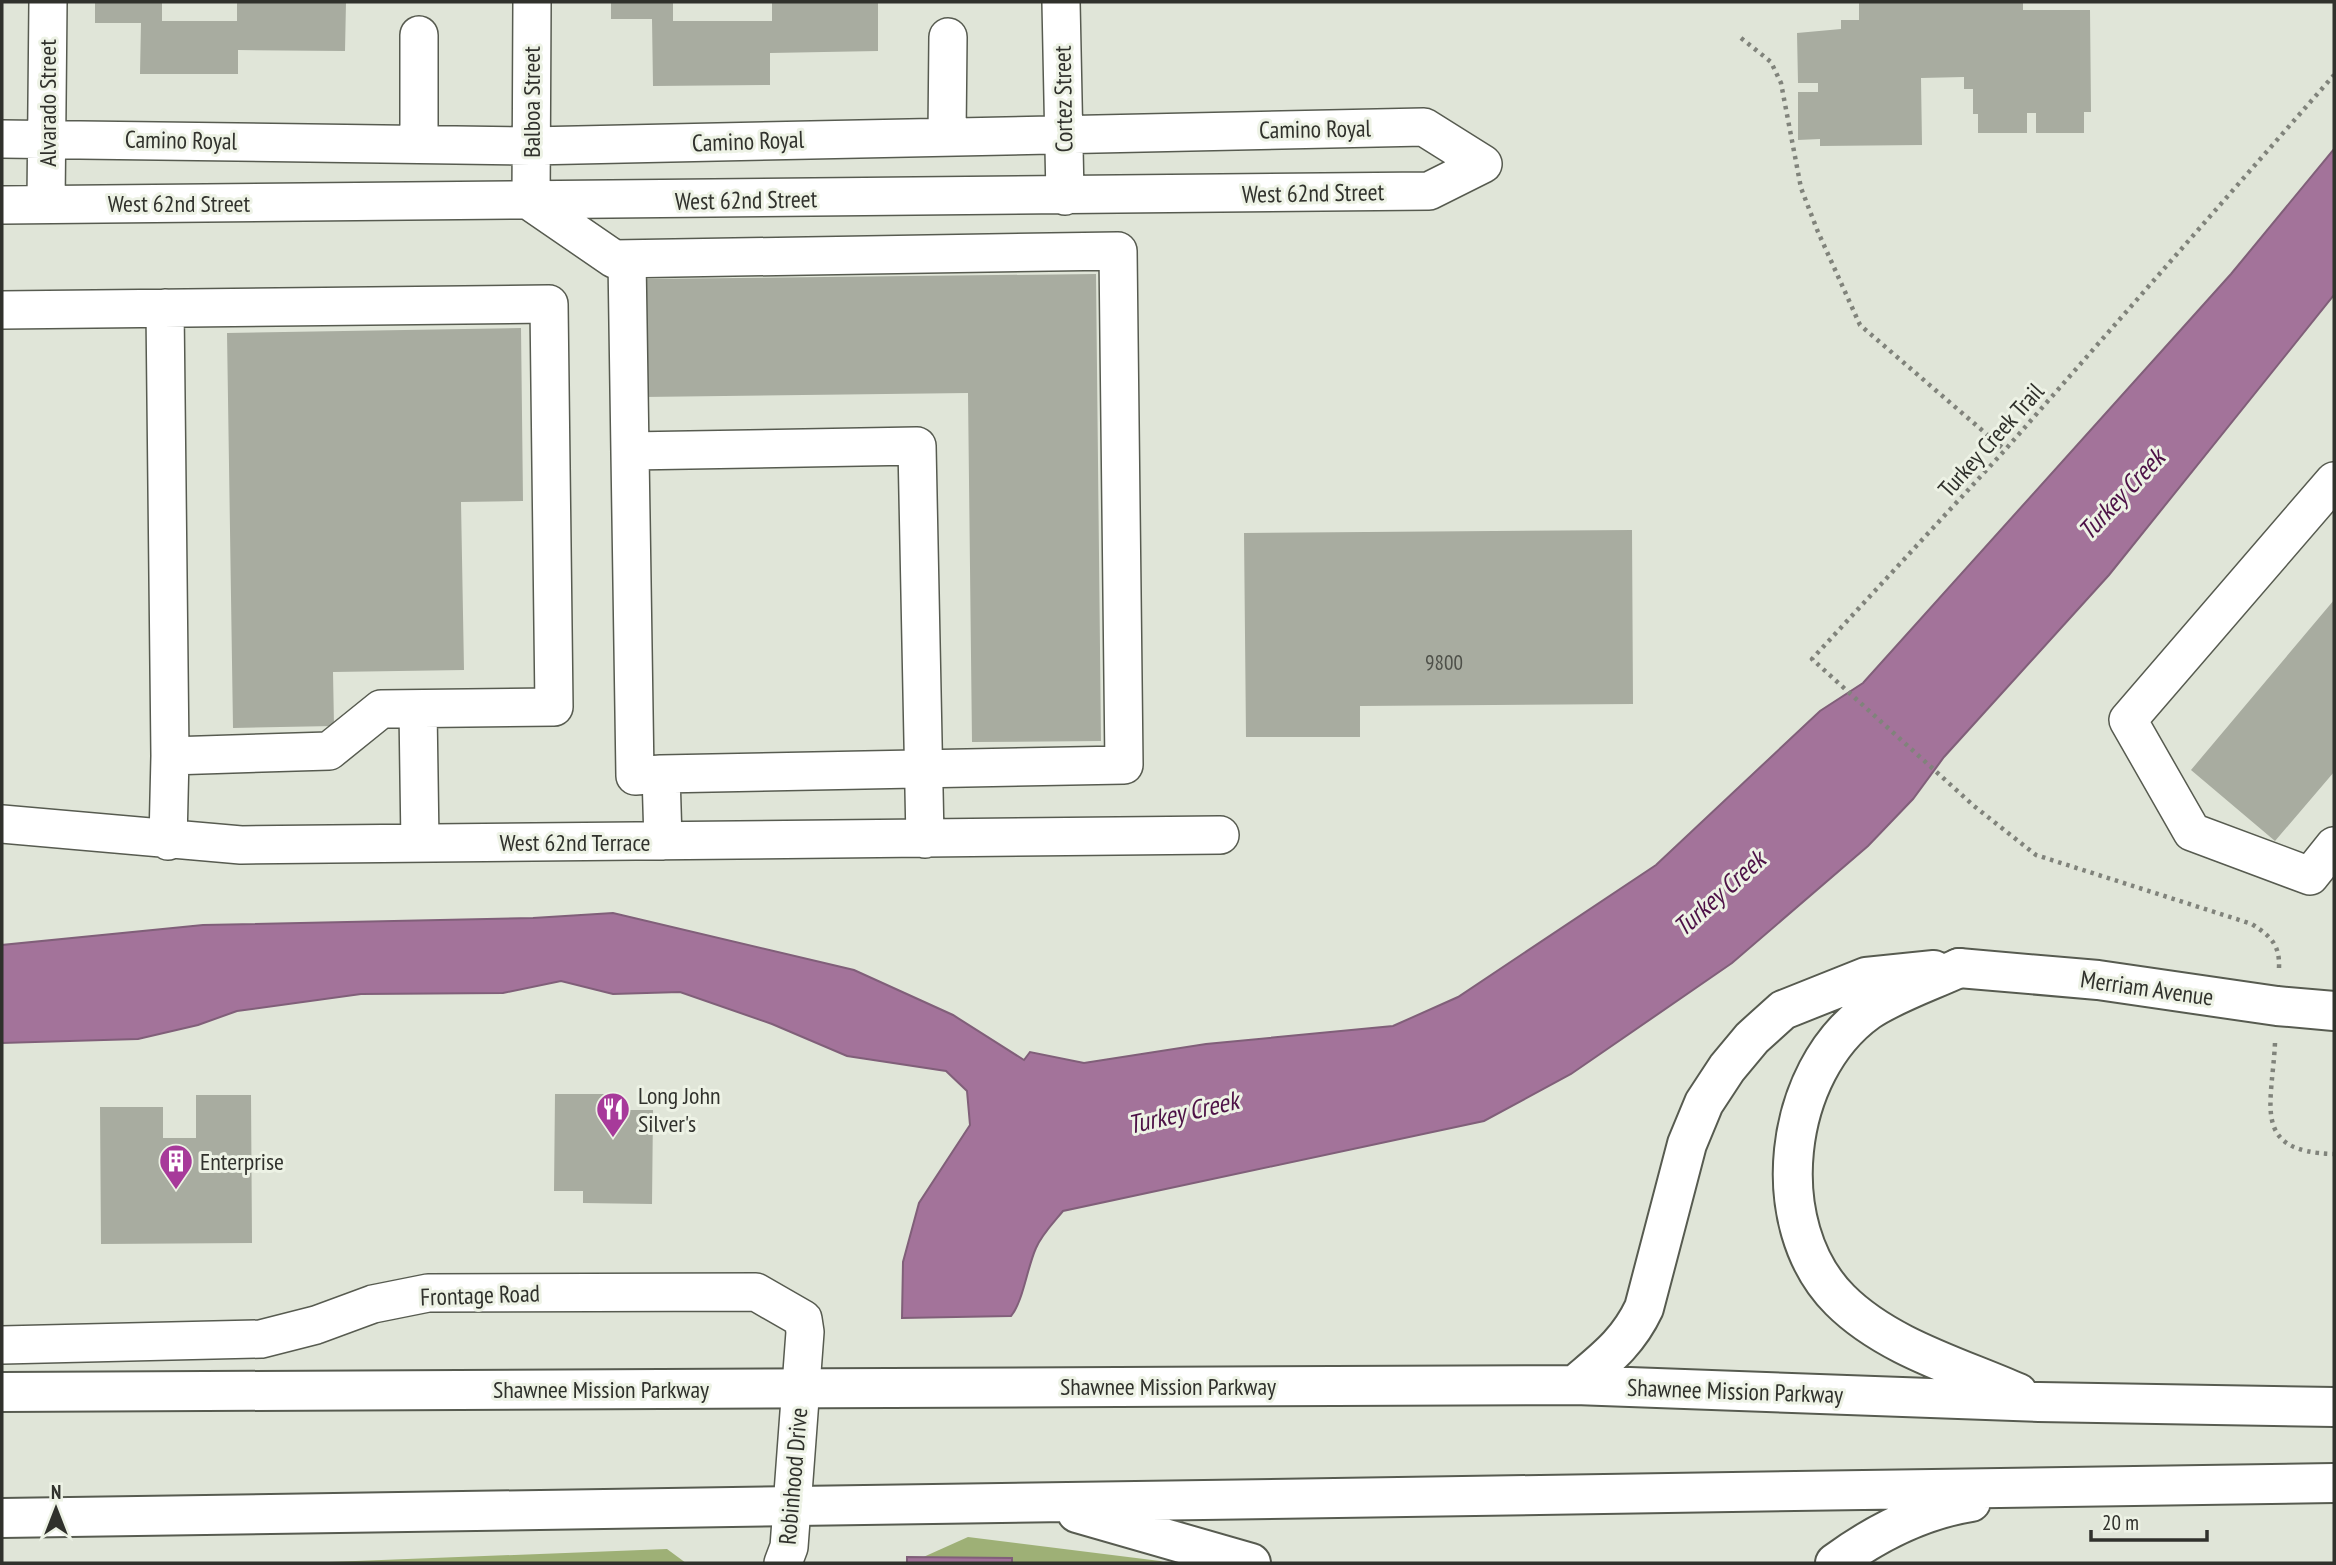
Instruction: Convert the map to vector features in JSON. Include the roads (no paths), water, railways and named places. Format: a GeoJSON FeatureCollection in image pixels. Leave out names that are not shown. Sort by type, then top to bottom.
{"type":"FeatureCollection","features":[{"type":"Feature","properties":{"kind":"main road","name":"Merriam Avenue"},"geometry":{"type":"LineString","coordinates":[[1574,1385],[1626,1341],[1634,1330],[1644,1308],[1687,1144],[1704,1103],[1727,1068],[1752,1038],[1783,1010],[1866,977],[1959,968],[2098,980],[2277,1006],[2334,1011]]}},
{"type":"Feature","properties":{"kind":"main road"},"geometry":{"type":"LineString","coordinates":[[1959,968],[1868,1011],[1830,1049],[1805,1102],[1796,1129],[1794,1194],[1808,1250],[1822,1276],[1839,1299],[1863,1320],[1892,1338],[2039,1402]]}},
{"type":"Feature","properties":{"kind":"main road","name":"Shawnee Mission Parkway"},"geometry":{"type":"LineString","coordinates":[[2,1392],[1574,1385],[2039,1402],[2334,1407]]}},
{"type":"Feature","properties":{"kind":"main road"},"geometry":{"type":"LineString","coordinates":[[2,1518],[2334,1483]]}},
{"type":"Feature","properties":{"kind":"main road"},"geometry":{"type":"LineString","coordinates":[[1835,1563],[1864,1542],[1937,1507],[2080,1486]]}},
{"type":"Feature","properties":{"kind":"main road"},"geometry":{"type":"LineString","coordinates":[[1038,1502],[1251,1563]]}},
{"type":"Feature","properties":{"kind":"street","name":"Alvarado Street"},"geometry":{"type":"LineString","coordinates":[[46,204],[48,2]]}},
{"type":"Feature","properties":{"kind":"street","name":"Balboa Street"},"geometry":{"type":"LineString","coordinates":[[531,202],[532,2]]}},
{"type":"Feature","properties":{"kind":"street","name":"Cortez Street"},"geometry":{"type":"LineString","coordinates":[[1061,2],[1065,197]]}},
{"type":"Feature","properties":{"kind":"street"},"geometry":{"type":"LineString","coordinates":[[419,35],[419,144]]}},
{"type":"Feature","properties":{"kind":"street"},"geometry":{"type":"LineString","coordinates":[[947,135],[948,37]]}},
{"type":"Feature","properties":{"kind":"street","name":"Camino Royal"},"geometry":{"type":"LineString","coordinates":[[2,139],[531,146],[947,135],[1424,127],[1483,164]]}},
{"type":"Feature","properties":{"kind":"street","name":"West 62nd Street"},"geometry":{"type":"LineString","coordinates":[[2,205],[1065,197],[1429,191],[1483,164]]}},
{"type":"Feature","properties":{"kind":"street"},"geometry":{"type":"LineString","coordinates":[[531,202],[614,259],[1118,251],[1124,765],[635,776],[627,259]]}},
{"type":"Feature","properties":{"kind":"street"},"geometry":{"type":"LineString","coordinates":[[2,310],[549,304],[554,707],[381,709],[329,751],[170,756]]}},
{"type":"Feature","properties":{"kind":"street"},"geometry":{"type":"LineString","coordinates":[[165,308],[170,756],[168,841]]}},
{"type":"Feature","properties":{"kind":"street"},"geometry":{"type":"LineString","coordinates":[[630,451],[917,446],[925,839]]}},
{"type":"Feature","properties":{"kind":"street"},"geometry":{"type":"LineString","coordinates":[[2334,481],[2128,719],[2192,832],[2310,876],[2334,846]]}},
{"type":"Feature","properties":{"kind":"street"},"geometry":{"type":"LineString","coordinates":[[418,709],[419,843]]}},
{"type":"Feature","properties":{"kind":"street"},"geometry":{"type":"LineString","coordinates":[[661,774],[663,841]]}},
{"type":"Feature","properties":{"kind":"street","name":"West 62nd Terrace"},"geometry":{"type":"LineString","coordinates":[[2,824],[168,841],[241,845],[1220,835]]}},
{"type":"Feature","properties":{"kind":"street","name":"Frontage Road"},"geometry":{"type":"LineString","coordinates":[[2,1345],[261,1339],[316,1325],[373,1304],[428,1293],[757,1292],[803,1319],[805,1332],[801,1388]]}},
{"type":"Feature","properties":{"kind":"street","name":"Robinhood Drive"},"geometry":{"type":"LineString","coordinates":[[783,1563],[789,1547],[801,1388]]}},
{"type":"Feature","properties":{"kind":"water","name":"Turkey Creek"},"geometry":{"type":"Polygon","coordinates":[[[2334,149],[2334,295],[2109,575],[1944,757],[1913,799],[1868,846],[1732,963],[1571,1074],[1484,1121],[1063,1211],[1039,1243],[1019,1302],[1011,1316],[902,1318],[903,1262],[919,1203],[970,1125],[967,1091],[946,1071],[847,1056],[772,1024],[680,992],[613,994],[561,981],[503,993],[361,994],[237,1011],[198,1025],[138,1039],[2,1043],[2,945],[203,925],[533,918],[613,913],[854,970],[953,1015],[1024,1060],[1030,1052],[1084,1063],[1206,1044],[1393,1026],[1458,997],[1656,865],[1820,711],[1863,683],[2231,274],[2334,149]]]}},
{"type":"Feature","properties":{"kind":"water"},"geometry":{"type":"Polygon","coordinates":[[[907,1557],[1012,1558],[1012,1563],[907,1563],[907,1557]]]}},
{"type":"Feature","properties":{"kind":"place","name":"Long John Silver's"},"geometry":{"type":"Point","coordinates":[613,1139]}},
{"type":"Feature","properties":{"kind":"place","name":"Enterprise"},"geometry":{"type":"Point","coordinates":[176,1191]}}]}
